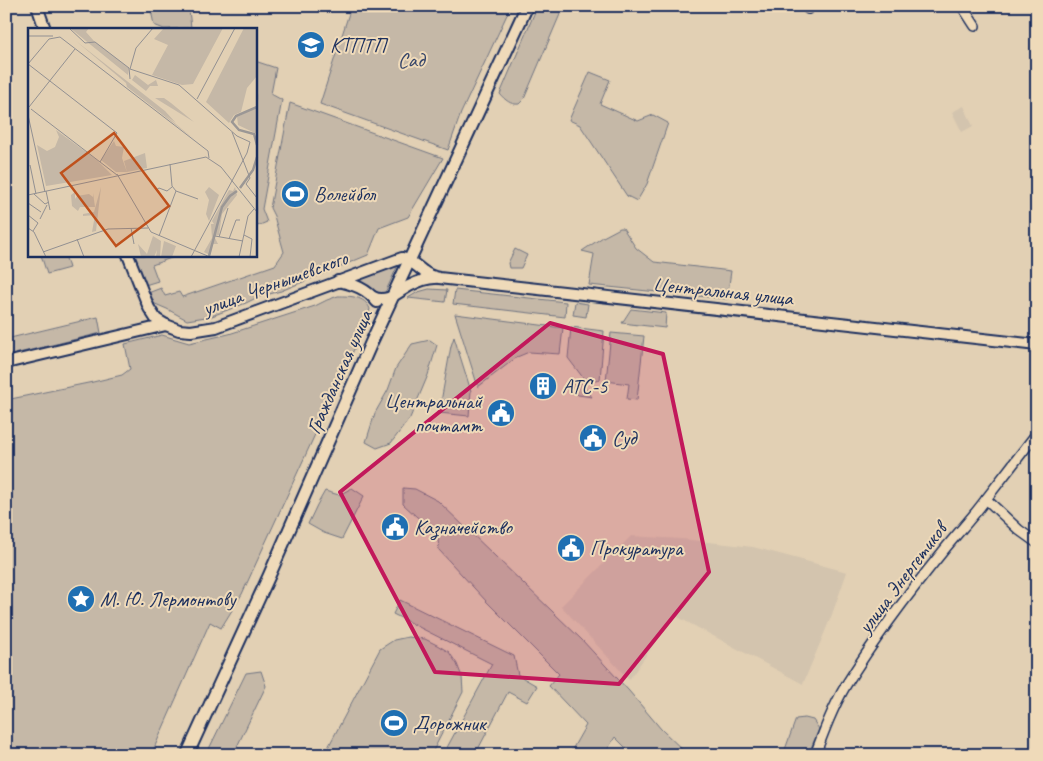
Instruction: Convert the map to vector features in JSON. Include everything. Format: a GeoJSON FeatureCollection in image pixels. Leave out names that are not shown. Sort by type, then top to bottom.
{"type":"FeatureCollection","features":[{"type":"Feature","properties":{"kind":"main road","name":"Гражданская улица"},"geometry":{"type":"LineString","coordinates":[[187,755],[269,576],[393,296],[527,6]]}},
{"type":"Feature","properties":{"kind":"street"},"geometry":{"type":"LineString","coordinates":[[37,6],[45,28]]}},
{"type":"Feature","properties":{"kind":"street"},"geometry":{"type":"LineString","coordinates":[[962,6],[975,26]]}},
{"type":"Feature","properties":{"kind":"street"},"geometry":{"type":"LineString","coordinates":[[397,258],[415,249]]}},
{"type":"Feature","properties":{"kind":"street"},"geometry":{"type":"LineString","coordinates":[[128,256],[149,308],[156,319],[166,325]]}},
{"type":"Feature","properties":{"kind":"street","name":"улица Чернышевского"},"geometry":{"type":"LineString","coordinates":[[6,363],[166,325],[185,331],[216,327],[397,258],[410,260]]}},
{"type":"Feature","properties":{"kind":"street","name":"Центральная улица"},"geometry":{"type":"LineString","coordinates":[[410,260],[425,273],[439,278],[1037,345]]}},
{"type":"Feature","properties":{"kind":"street"},"geometry":{"type":"LineString","coordinates":[[403,276],[404,283],[411,285]]}},
{"type":"Feature","properties":{"kind":"street"},"geometry":{"type":"LineString","coordinates":[[337,281],[360,288],[378,300],[384,300],[423,280],[439,278]]}},
{"type":"Feature","properties":{"kind":"street"},"geometry":{"type":"LineString","coordinates":[[374,297],[386,312]]}},
{"type":"Feature","properties":{"kind":"street","name":"улица Энергетиков"},"geometry":{"type":"LineString","coordinates":[[815,755],[836,704],[870,649],[943,551],[1037,433]]}},
{"type":"Feature","properties":{"kind":"street"},"geometry":{"type":"LineString","coordinates":[[986,499],[1037,544]]}},
{"type":"Feature","properties":{"kind":"highlighted area"},"geometry":{"type":"Polygon","coordinates":[[[550,323],[663,354],[709,572],[619,684],[435,672],[340,492],[550,323]]]}},
{"type":"Feature","properties":{"kind":"shaded area"},"geometry":{"type":"Polygon","coordinates":[[[964,106],[973,126],[962,132],[952,112],[964,106]]]}},
{"type":"Feature","properties":{"kind":"shaded area"},"geometry":{"type":"Polygon","coordinates":[[[631,536],[682,539],[753,547],[847,572],[831,617],[803,684],[674,615],[629,680],[561,606],[631,536]]]}},
{"type":"Feature","properties":{"kind":"green space"},"geometry":{"type":"Polygon","coordinates":[[[167,6],[189,10],[191,28],[162,28],[154,25],[151,10],[167,6]]]}},
{"type":"Feature","properties":{"kind":"green space","name":"Сад"},"geometry":{"type":"Polygon","coordinates":[[[376,6],[511,6],[461,113],[448,150],[320,104],[351,7],[374,12],[376,6]]]}},
{"type":"Feature","properties":{"kind":"green space"},"geometry":{"type":"Polygon","coordinates":[[[540,6],[555,6],[561,12],[524,99],[519,104],[513,104],[500,94],[534,14],[540,6]]]}},
{"type":"Feature","properties":{"kind":"green space"},"geometry":{"type":"Polygon","coordinates":[[[256,61],[276,68],[271,94],[282,100],[262,209],[267,222],[256,227],[256,61]]]}},
{"type":"Feature","properties":{"kind":"green space"},"geometry":{"type":"Polygon","coordinates":[[[590,72],[610,80],[600,104],[638,121],[653,115],[668,123],[647,184],[637,201],[627,196],[580,125],[569,120],[590,72]]]}},
{"type":"Feature","properties":{"kind":"green space"},"geometry":{"type":"Polygon","coordinates":[[[290,103],[443,158],[408,217],[379,228],[368,255],[281,291],[258,297],[212,316],[187,320],[153,303],[148,293],[161,288],[165,296],[179,292],[182,297],[275,265],[284,252],[270,208],[290,103]]]}},
{"type":"Feature","properties":{"kind":"green space"},"geometry":{"type":"Polygon","coordinates":[[[623,228],[636,248],[654,262],[731,271],[727,299],[589,285],[594,254],[582,251],[623,228]]]}},
{"type":"Feature","properties":{"kind":"green space"},"geometry":{"type":"Polygon","coordinates":[[[515,249],[527,255],[521,268],[509,268],[508,263],[515,249]]]}},
{"type":"Feature","properties":{"kind":"green space"},"geometry":{"type":"Polygon","coordinates":[[[41,256],[65,256],[69,268],[47,274],[41,256]]]}},
{"type":"Feature","properties":{"kind":"green space"},"geometry":{"type":"Polygon","coordinates":[[[134,256],[176,256],[152,265],[158,281],[145,285],[134,256]]]}},
{"type":"Feature","properties":{"kind":"green space"},"geometry":{"type":"Polygon","coordinates":[[[398,265],[383,297],[369,286],[353,280],[398,265]]]}},
{"type":"Feature","properties":{"kind":"green space"},"geometry":{"type":"Polygon","coordinates":[[[429,289],[447,290],[445,302],[408,298],[418,292],[429,289]]]}},
{"type":"Feature","properties":{"kind":"green space"},"geometry":{"type":"Polygon","coordinates":[[[455,290],[566,302],[565,317],[453,304],[455,290]]]}},
{"type":"Feature","properties":{"kind":"green space"},"geometry":{"type":"Polygon","coordinates":[[[338,296],[352,297],[365,301],[370,309],[366,323],[242,594],[221,628],[210,622],[151,755],[6,755],[6,400],[122,375],[130,369],[125,344],[162,335],[189,343],[229,334],[315,306],[338,296]]]}},
{"type":"Feature","properties":{"kind":"green space"},"geometry":{"type":"Polygon","coordinates":[[[575,302],[588,304],[586,317],[573,315],[575,302]]]}},
{"type":"Feature","properties":{"kind":"green space"},"geometry":{"type":"Polygon","coordinates":[[[631,309],[666,313],[665,328],[622,323],[631,309]]]}},
{"type":"Feature","properties":{"kind":"green space"},"geometry":{"type":"Polygon","coordinates":[[[455,314],[563,328],[560,354],[529,352],[517,357],[478,387],[455,314]]]}},
{"type":"Feature","properties":{"kind":"green space"},"geometry":{"type":"Polygon","coordinates":[[[98,317],[101,333],[6,356],[6,339],[98,317]]]}},
{"type":"Feature","properties":{"kind":"green space"},"geometry":{"type":"Polygon","coordinates":[[[571,327],[604,331],[600,380],[584,379],[568,358],[571,327]]]}},
{"type":"Feature","properties":{"kind":"green space"},"geometry":{"type":"Polygon","coordinates":[[[611,333],[644,336],[637,400],[627,399],[629,384],[606,381],[611,333]]]}},
{"type":"Feature","properties":{"kind":"green space"},"geometry":{"type":"Polygon","coordinates":[[[454,337],[471,391],[469,416],[439,413],[454,337]]]}},
{"type":"Feature","properties":{"kind":"green space"},"geometry":{"type":"Polygon","coordinates":[[[430,340],[437,345],[428,375],[410,418],[391,443],[377,448],[366,442],[375,413],[388,390],[396,368],[412,344],[430,340]]]}},
{"type":"Feature","properties":{"kind":"green space"},"geometry":{"type":"Polygon","coordinates":[[[567,382],[581,383],[592,397],[578,395],[567,382]]]}},
{"type":"Feature","properties":{"kind":"green space"},"geometry":{"type":"Polygon","coordinates":[[[352,488],[364,496],[342,539],[324,533],[308,524],[325,491],[339,495],[352,488]]]}},
{"type":"Feature","properties":{"kind":"green space"},"geometry":{"type":"Polygon","coordinates":[[[403,488],[415,489],[438,501],[582,640],[661,729],[688,755],[633,755],[615,737],[604,755],[569,755],[586,725],[549,686],[559,674],[486,601],[439,550],[437,528],[417,517],[403,504],[403,488]]]}},
{"type":"Feature","properties":{"kind":"green space"},"geometry":{"type":"Polygon","coordinates":[[[400,600],[514,656],[518,675],[537,686],[527,702],[508,692],[475,755],[443,755],[492,664],[393,614],[400,600]]]}},
{"type":"Feature","properties":{"kind":"green space","name":"Дорожник"},"geometry":{"type":"Polygon","coordinates":[[[408,637],[425,639],[449,652],[457,664],[462,677],[463,692],[431,755],[324,755],[380,649],[394,640],[408,637]]]}},
{"type":"Feature","properties":{"kind":"green space"},"geometry":{"type":"Polygon","coordinates":[[[261,671],[266,686],[233,755],[206,755],[246,673],[261,671]]]}},
{"type":"Feature","properties":{"kind":"green space"},"geometry":{"type":"Polygon","coordinates":[[[805,718],[813,720],[819,729],[808,755],[783,755],[796,719],[805,718]]]}},
{"type":"Feature","properties":{"kind":"place","name":"КТПТП"},"geometry":{"type":"Point","coordinates":[311,45]}},
{"type":"Feature","properties":{"kind":"place","name":"Волейбол"},"geometry":{"type":"Point","coordinates":[295,194]}},
{"type":"Feature","properties":{"kind":"place","name":"АТС-5"},"geometry":{"type":"Point","coordinates":[543,386]}},
{"type":"Feature","properties":{"kind":"place","name":"Центральнай почтамт"},"geometry":{"type":"Point","coordinates":[501,413]}},
{"type":"Feature","properties":{"kind":"place","name":"Суд"},"geometry":{"type":"Point","coordinates":[593,438]}},
{"type":"Feature","properties":{"kind":"place","name":"Казначейство"},"geometry":{"type":"Point","coordinates":[395,527]}},
{"type":"Feature","properties":{"kind":"place","name":"Прокуратура"},"geometry":{"type":"Point","coordinates":[571,548]}},
{"type":"Feature","properties":{"kind":"place","name":"М. Ю. Лермонтову"},"geometry":{"type":"Point","coordinates":[81,599]}},
{"type":"Feature","properties":{"kind":"place","name":"Дорожник"},"geometry":{"type":"Point","coordinates":[394,723]}}]}
